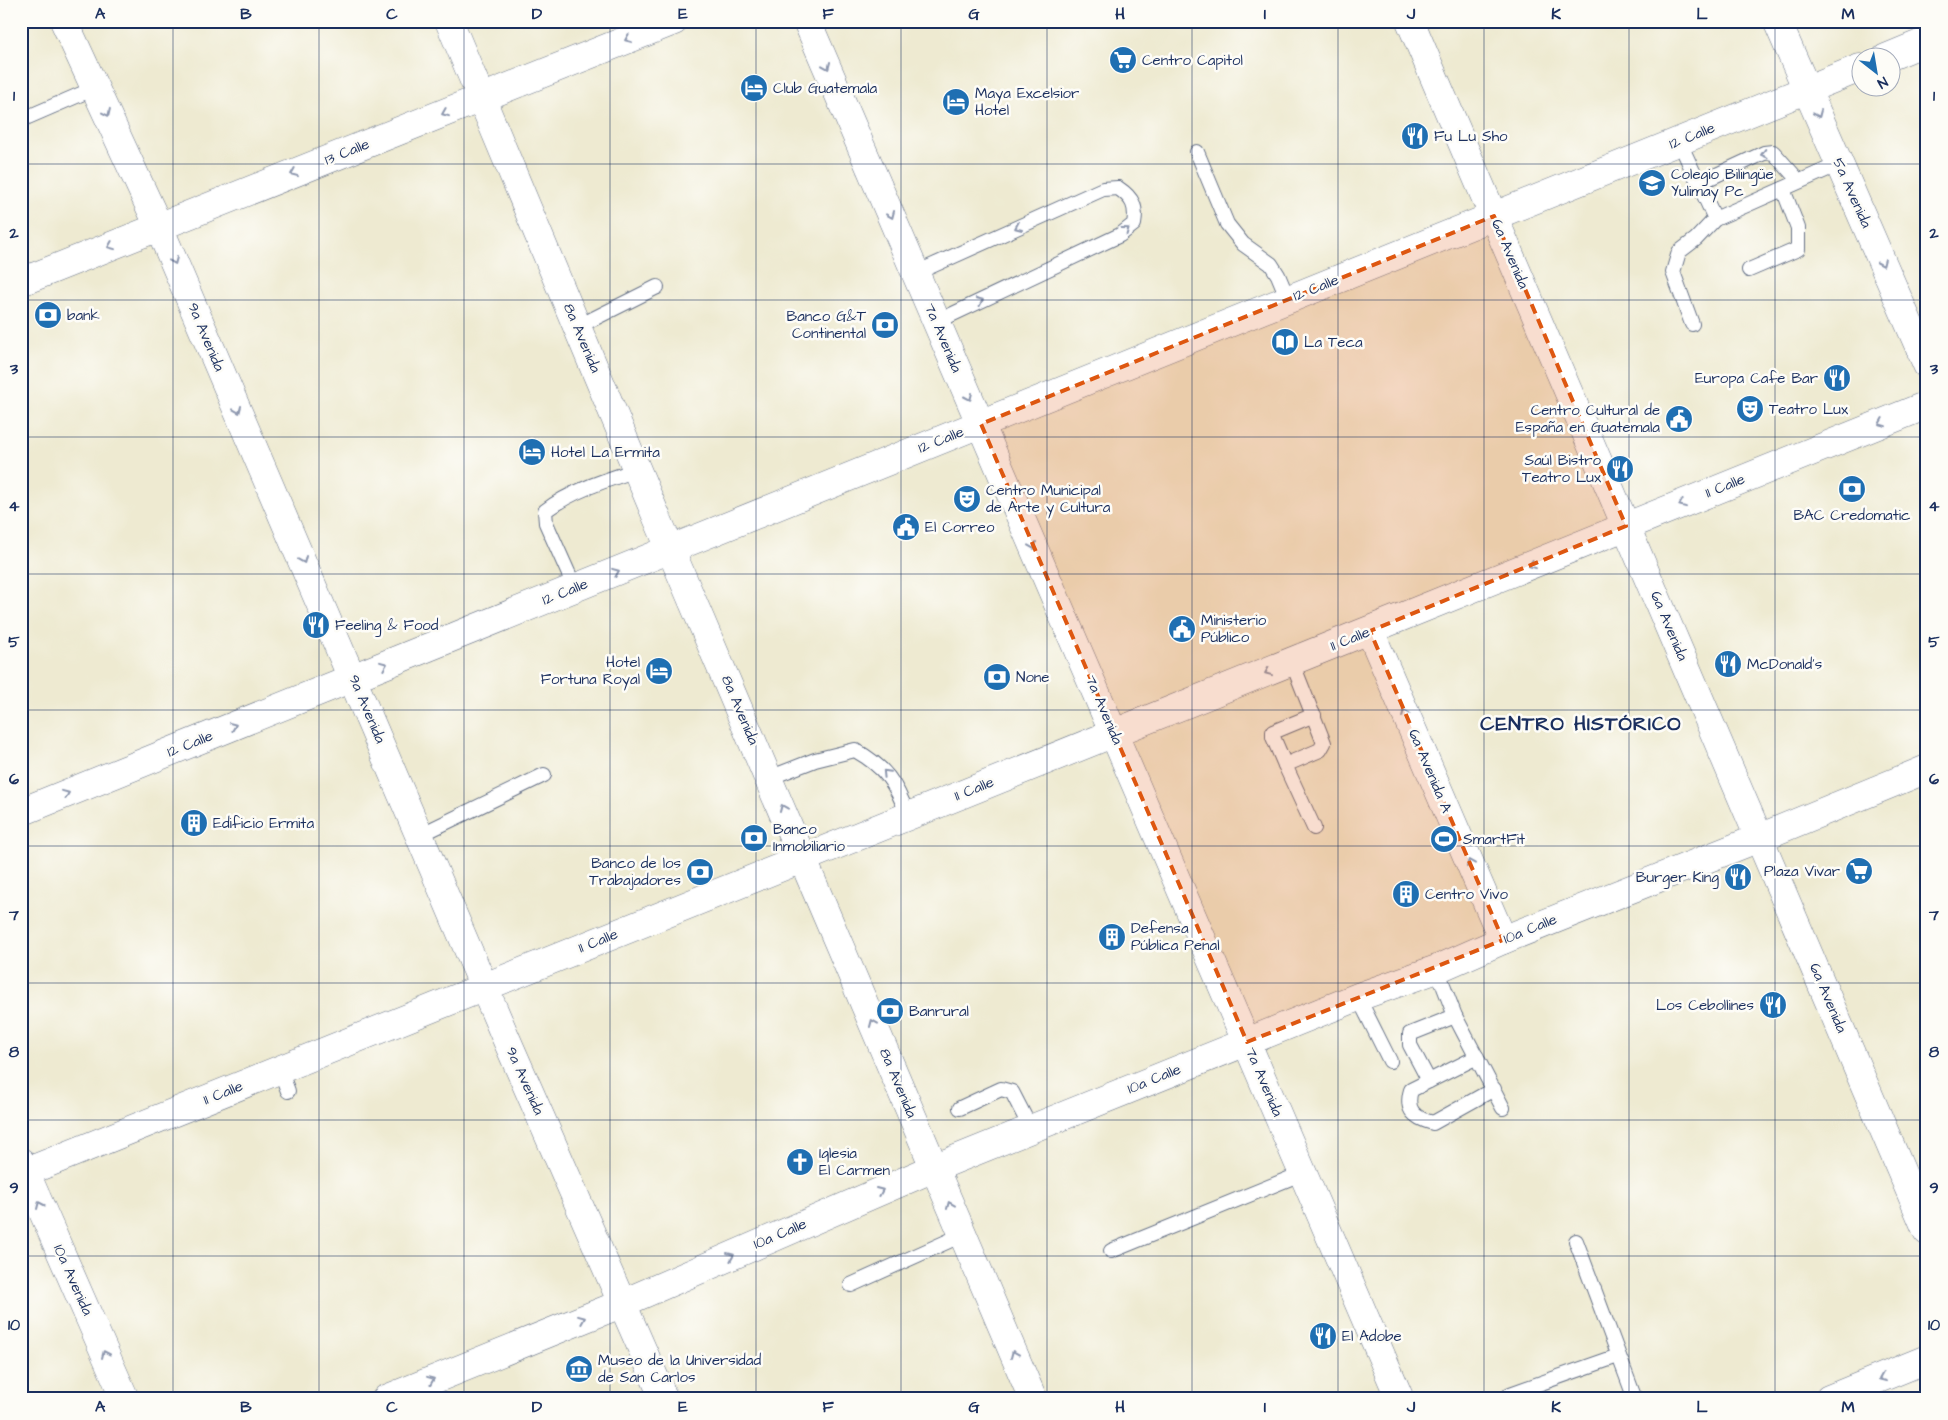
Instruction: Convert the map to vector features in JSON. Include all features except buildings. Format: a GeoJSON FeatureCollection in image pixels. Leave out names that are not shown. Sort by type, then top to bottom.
{"type":"FeatureCollection","features":[{"type":"Feature","properties":{"kind":"street","name":"9a Avenida"},"geometry":{"type":"LineString","coordinates":[[64,21],[159,227],[664,1399]]}},
{"type":"Feature","properties":{"kind":"street","name":"8a Avenida"},"geometry":{"type":"LineString","coordinates":[[449,21],[671,549],[1033,1399]]}},
{"type":"Feature","properties":{"kind":"street","name":"13 Calle"},"geometry":{"type":"LineString","coordinates":[[21,282],[674,21]]}},
{"type":"Feature","properties":{"kind":"street","name":"7a Avenida"},"geometry":{"type":"LineString","coordinates":[[807,21],[1400,1399]]}},
{"type":"Feature","properties":{"kind":"street","name":"6a Avenida"},"geometry":{"type":"LineString","coordinates":[[1410,21],[1927,1231]]}},
{"type":"Feature","properties":{"kind":"street","name":"5a Avenida"},"geometry":{"type":"LineString","coordinates":[[1777,21],[1927,365]]}},
{"type":"Feature","properties":{"kind":"street"},"geometry":{"type":"LineString","coordinates":[[1900,52],[1927,41]]}},
{"type":"Feature","properties":{"kind":"street","name":"12 Calle"},"geometry":{"type":"LineString","coordinates":[[21,812],[1850,72]]}},
{"type":"Feature","properties":{"kind":"street","name":"11 Calle"},"geometry":{"type":"LineString","coordinates":[[23,1169],[284,1080],[485,987],[1927,405]]}},
{"type":"Feature","properties":{"kind":"street","name":"6a Avenida A"},"geometry":{"type":"LineString","coordinates":[[1370,631],[1502,940]]}},
{"type":"Feature","properties":{"kind":"street","name":"10a Calle"},"geometry":{"type":"LineString","coordinates":[[386,1399],[623,1302],[934,1168],[1358,997],[1437,969],[1502,940],[1760,838],[1927,769]]}},
{"type":"Feature","properties":{"kind":"street","name":"10a Avenida"},"geometry":{"type":"LineString","coordinates":[[23,1169],[125,1399]]}},
{"type":"Feature","properties":{"kind":"street"},"geometry":{"type":"LineString","coordinates":[[1829,1399],[1927,1359]]}},
{"type":"Feature","properties":{"kind":"lane"},"geometry":{"type":"LineString","coordinates":[[21,120],[95,88]]}},
{"type":"Feature","properties":{"kind":"lane"},"geometry":{"type":"LineString","coordinates":[[1679,141],[1715,219]]}},
{"type":"Feature","properties":{"kind":"lane"},"geometry":{"type":"LineString","coordinates":[[1197,152],[1227,224],[1243,244],[1271,264],[1288,299]]}},
{"type":"Feature","properties":{"kind":"lane"},"geometry":{"type":"LineString","coordinates":[[1699,183],[1764,153],[1772,152],[1800,182]]}},
{"type":"Feature","properties":{"kind":"lane"},"geometry":{"type":"LineString","coordinates":[[1692,324],[1673,272],[1679,252],[1696,239],[1715,219],[1839,164]]}},
{"type":"Feature","properties":{"kind":"lane"},"geometry":{"type":"LineString","coordinates":[[916,273],[1103,189],[1118,188],[1130,196],[1136,210],[1134,224],[1120,235],[936,322]]}},
{"type":"Feature","properties":{"kind":"lane"},"geometry":{"type":"LineString","coordinates":[[1749,270],[1798,249],[1798,228],[1783,189]]}},
{"type":"Feature","properties":{"kind":"lane"},"geometry":{"type":"LineString","coordinates":[[577,327],[657,287]]}},
{"type":"Feature","properties":{"kind":"lane"},"geometry":{"type":"LineString","coordinates":[[575,588],[546,523],[545,511],[554,504],[597,484],[638,470]]}},
{"type":"Feature","properties":{"kind":"lane"},"geometry":{"type":"LineString","coordinates":[[1285,764],[1320,750],[1324,743],[1292,662]]}},
{"type":"Feature","properties":{"kind":"lane"},"geometry":{"type":"LineString","coordinates":[[1314,715],[1273,732],[1285,764],[1314,828]]}},
{"type":"Feature","properties":{"kind":"lane"},"geometry":{"type":"LineString","coordinates":[[770,778],[815,760],[855,750],[872,759],[891,778],[908,816]]}},
{"type":"Feature","properties":{"kind":"lane"},"geometry":{"type":"LineString","coordinates":[[420,835],[544,775]]}},
{"type":"Feature","properties":{"kind":"lane"},"geometry":{"type":"LineString","coordinates":[[1437,969],[1455,1016],[1503,1108]]}},
{"type":"Feature","properties":{"kind":"lane"},"geometry":{"type":"LineString","coordinates":[[1358,997],[1390,1061]]}},
{"type":"Feature","properties":{"kind":"lane"},"geometry":{"type":"LineString","coordinates":[[1429,1081],[1410,1045],[1410,1034],[1455,1016]]}},
{"type":"Feature","properties":{"kind":"lane"},"geometry":{"type":"LineString","coordinates":[[1477,1057],[1411,1090],[1408,1101],[1411,1113],[1419,1119],[1433,1123],[1494,1089]]}},
{"type":"Feature","properties":{"kind":"lane"},"geometry":{"type":"LineString","coordinates":[[960,1108],[1001,1089],[1012,1092],[1031,1129]]}},
{"type":"Feature","properties":{"kind":"lane"},"geometry":{"type":"LineString","coordinates":[[1111,1251],[1303,1173]]}},
{"type":"Feature","properties":{"kind":"lane"},"geometry":{"type":"LineString","coordinates":[[851,1285],[962,1235]]}},
{"type":"Feature","properties":{"kind":"lane"},"geometry":{"type":"LineString","coordinates":[[1576,1241],[1634,1399]]}},
{"type":"Feature","properties":{"kind":"lane"},"geometry":{"type":"LineString","coordinates":[[1510,1394],[1618,1356]]}},
{"type":"Feature","properties":{"kind":"highlighted area"},"geometry":{"type":"Polygon","coordinates":[[[1494,216],[1626,526],[1370,631],[1503,940],[1247,1042],[981,424],[1494,216]]]}},
{"type":"Feature","properties":{"kind":"place","name":"Centro Capitol"},"geometry":{"type":"Point","coordinates":[1123,60]}},
{"type":"Feature","properties":{"kind":"place","name":"Club Guatemala"},"geometry":{"type":"Point","coordinates":[754,88]}},
{"type":"Feature","properties":{"kind":"place","name":"Maya Excelsior Hotel"},"geometry":{"type":"Point","coordinates":[956,102]}},
{"type":"Feature","properties":{"kind":"place","name":"Fu Lu Sho"},"geometry":{"type":"Point","coordinates":[1415,136]}},
{"type":"Feature","properties":{"kind":"place","name":"Colegio Bilingüe Yulimay Pc"},"geometry":{"type":"Point","coordinates":[1652,183]}},
{"type":"Feature","properties":{"kind":"place","name":"bank"},"geometry":{"type":"Point","coordinates":[48,315]}},
{"type":"Feature","properties":{"kind":"place","name":"Banco G&T Continental"},"geometry":{"type":"Point","coordinates":[885,325]}},
{"type":"Feature","properties":{"kind":"place","name":"La Teca"},"geometry":{"type":"Point","coordinates":[1285,342]}},
{"type":"Feature","properties":{"kind":"place","name":"Europa Cafe Bar"},"geometry":{"type":"Point","coordinates":[1837,378]}},
{"type":"Feature","properties":{"kind":"place","name":"Teatro Lux"},"geometry":{"type":"Point","coordinates":[1750,409]}},
{"type":"Feature","properties":{"kind":"place","name":"Centro Cultural de España en Guatemala"},"geometry":{"type":"Point","coordinates":[1679,419]}},
{"type":"Feature","properties":{"kind":"place","name":"Hotel La Ermita"},"geometry":{"type":"Point","coordinates":[532,452]}},
{"type":"Feature","properties":{"kind":"place","name":"Saúl Bistro Teatro Lux"},"geometry":{"type":"Point","coordinates":[1620,469]}},
{"type":"Feature","properties":{"kind":"place","name":"BAC Credomatic"},"geometry":{"type":"Point","coordinates":[1852,489]}},
{"type":"Feature","properties":{"kind":"place","name":"Centro Municipal de Arte y Cultura"},"geometry":{"type":"Point","coordinates":[967,499]}},
{"type":"Feature","properties":{"kind":"place","name":"El Correo"},"geometry":{"type":"Point","coordinates":[906,527]}},
{"type":"Feature","properties":{"kind":"place","name":"Feeling & Food"},"geometry":{"type":"Point","coordinates":[316,625]}},
{"type":"Feature","properties":{"kind":"place","name":"Ministerio Público"},"geometry":{"type":"Point","coordinates":[1182,629]}},
{"type":"Feature","properties":{"kind":"place","name":"McDonald's"},"geometry":{"type":"Point","coordinates":[1728,664]}},
{"type":"Feature","properties":{"kind":"place","name":"Hotel Fortuna Royal"},"geometry":{"type":"Point","coordinates":[659,671]}},
{"type":"Feature","properties":{"kind":"place","name":"None"},"geometry":{"type":"Point","coordinates":[997,677]}},
{"type":"Feature","properties":{"kind":"place","name":"Edificio Ermita"},"geometry":{"type":"Point","coordinates":[194,823]}},
{"type":"Feature","properties":{"kind":"place","name":"Banco Inmobiliario"},"geometry":{"type":"Point","coordinates":[754,838]}},
{"type":"Feature","properties":{"kind":"place","name":"SmartFit"},"geometry":{"type":"Point","coordinates":[1444,839]}},
{"type":"Feature","properties":{"kind":"place","name":"Plaza Vivar"},"geometry":{"type":"Point","coordinates":[1859,871]}},
{"type":"Feature","properties":{"kind":"place","name":"Banco de los Trabajadores"},"geometry":{"type":"Point","coordinates":[700,872]}},
{"type":"Feature","properties":{"kind":"place","name":"Burger King"},"geometry":{"type":"Point","coordinates":[1738,877]}},
{"type":"Feature","properties":{"kind":"place","name":"Centro Vivo"},"geometry":{"type":"Point","coordinates":[1406,894]}},
{"type":"Feature","properties":{"kind":"place","name":"Defensa Pública Penal"},"geometry":{"type":"Point","coordinates":[1112,937]}},
{"type":"Feature","properties":{"kind":"place","name":"Los Cebollines"},"geometry":{"type":"Point","coordinates":[1773,1005]}},
{"type":"Feature","properties":{"kind":"place","name":"Banrural"},"geometry":{"type":"Point","coordinates":[890,1011]}},
{"type":"Feature","properties":{"kind":"place","name":"Iglesia El Carmen"},"geometry":{"type":"Point","coordinates":[800,1162]}},
{"type":"Feature","properties":{"kind":"place","name":"El Adobe"},"geometry":{"type":"Point","coordinates":[1323,1336]}},
{"type":"Feature","properties":{"kind":"place","name":"Museo de la Universidad de San Carlos"},"geometry":{"type":"Point","coordinates":[579,1369]}},
{"type":"Feature","properties":{"kind":"district","name":"CENTRO HISTÓRICO"},"geometry":{"type":"Point","coordinates":[1581,724]}}]}
